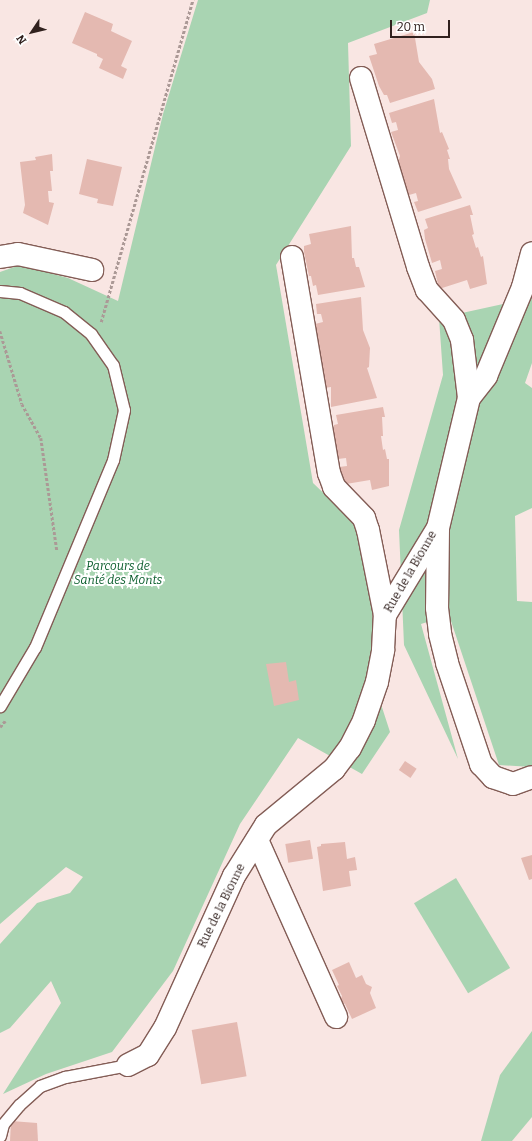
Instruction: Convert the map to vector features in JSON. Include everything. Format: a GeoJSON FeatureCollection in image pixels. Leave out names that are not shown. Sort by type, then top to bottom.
{"type":"FeatureCollection","features":[{"type":"Feature","properties":{"kind":"street"},"geometry":{"type":"LineString","coordinates":[[361,78],[418,267],[427,290],[454,320],[462,340],[469,398]]}},
{"type":"Feature","properties":{"kind":"street","name":"Rue de la Bionne"},"geometry":{"type":"LineString","coordinates":[[128,1065],[148,1055],[164,1028],[234,876],[266,825],[334,769],[350,748],[364,720],[377,682],[383,650],[385,614],[438,528],[469,398],[486,376],[523,287],[532,253]]}},
{"type":"Feature","properties":{"kind":"street"},"geometry":{"type":"LineString","coordinates":[[0,257],[18,254],[92,270]]}},
{"type":"Feature","properties":{"kind":"street"},"geometry":{"type":"LineString","coordinates":[[292,257],[329,473],[334,487],[364,518],[368,530],[385,614]]}},
{"type":"Feature","properties":{"kind":"street"},"geometry":{"type":"LineString","coordinates":[[438,528],[437,608],[440,634],[447,663],[481,764],[493,777],[513,784],[532,777]]}},
{"type":"Feature","properties":{"kind":"street"},"geometry":{"type":"LineString","coordinates":[[257,840],[336,1017]]}},
{"type":"Feature","properties":{"kind":"lane"},"geometry":{"type":"LineString","coordinates":[[0,291],[20,293],[64,312],[91,334],[113,365],[124,410],[113,460],[34,647],[0,706]]}},
{"type":"Feature","properties":{"kind":"lane"},"geometry":{"type":"LineString","coordinates":[[0,1136],[3,1124],[19,1105],[40,1086],[65,1077],[128,1065]]}},
{"type":"Feature","properties":{"kind":"path"},"geometry":{"type":"LineString","coordinates":[[97,342],[102,318],[193,0]]}},
{"type":"Feature","properties":{"kind":"path"},"geometry":{"type":"LineString","coordinates":[[0,331],[22,404],[41,438],[58,557]]}},
{"type":"Feature","properties":{"kind":"path"},"geometry":{"type":"LineString","coordinates":[[0,727],[8,716]]}},
{"type":"Feature","properties":{"kind":"green space","name":"Parcours de Santé des Monts"},"geometry":{"type":"Polygon","coordinates":[[[198,0],[430,0],[427,13],[348,43],[351,146],[276,265],[313,483],[358,526],[371,596],[378,695],[390,732],[362,774],[298,738],[240,824],[173,971],[112,1052],[46,1074],[3,1094],[61,1003],[51,981],[10,1028],[0,1033],[0,944],[37,903],[70,893],[83,877],[66,867],[0,924],[0,272],[20,265],[68,278],[118,301],[163,114],[198,0]]]}},
{"type":"Feature","properties":{"kind":"green space"},"geometry":{"type":"Polygon","coordinates":[[[532,294],[532,363],[525,383],[532,388],[532,508],[515,516],[517,601],[532,602],[532,767],[499,765],[449,615],[421,624],[458,759],[404,645],[399,530],[443,375],[439,318],[530,298],[532,294]]]}},
{"type":"Feature","properties":{"kind":"green space"},"geometry":{"type":"Polygon","coordinates":[[[456,878],[510,968],[468,993],[414,903],[456,878]]]}},
{"type":"Feature","properties":{"kind":"green space"},"geometry":{"type":"Polygon","coordinates":[[[532,1031],[532,1117],[512,1141],[481,1141],[500,1075],[532,1031]]]}},
{"type":"Feature","properties":{"kind":"building"},"geometry":{"type":"Polygon","coordinates":[[[85,12],[113,24],[111,31],[132,41],[121,66],[127,69],[123,79],[99,68],[103,59],[97,56],[97,54],[72,43],[85,12]]]}},
{"type":"Feature","properties":{"kind":"building"},"geometry":{"type":"Polygon","coordinates":[[[414,32],[419,62],[432,79],[435,89],[390,103],[387,95],[384,95],[379,86],[369,56],[377,54],[374,44],[414,32]]]}},
{"type":"Feature","properties":{"kind":"building"},"geometry":{"type":"Polygon","coordinates":[[[434,99],[440,133],[442,132],[449,149],[447,150],[450,159],[448,159],[449,169],[462,198],[418,212],[414,202],[418,201],[416,193],[409,195],[398,163],[400,156],[391,132],[398,130],[396,122],[392,123],[389,113],[434,99]]]}},
{"type":"Feature","properties":{"kind":"building"},"geometry":{"type":"Polygon","coordinates":[[[52,154],[53,171],[50,171],[52,191],[48,191],[49,202],[54,203],[48,225],[23,213],[25,205],[20,162],[36,160],[35,157],[52,154]]]}},
{"type":"Feature","properties":{"kind":"building"},"geometry":{"type":"Polygon","coordinates":[[[87,159],[122,167],[113,206],[97,203],[98,199],[79,194],[87,159]]]}},
{"type":"Feature","properties":{"kind":"building"},"geometry":{"type":"Polygon","coordinates":[[[470,205],[473,215],[470,215],[474,234],[472,235],[476,248],[478,247],[481,257],[483,256],[487,284],[470,289],[467,280],[439,289],[435,271],[442,269],[440,260],[432,263],[425,239],[424,230],[428,228],[425,219],[470,205]]]}},
{"type":"Feature","properties":{"kind":"building"},"geometry":{"type":"Polygon","coordinates":[[[351,226],[352,258],[354,258],[356,267],[359,267],[365,287],[318,295],[316,285],[313,286],[311,276],[309,276],[304,252],[304,246],[311,244],[309,234],[351,226]]]}},
{"type":"Feature","properties":{"kind":"building"},"geometry":{"type":"Polygon","coordinates":[[[361,297],[363,330],[370,348],[369,367],[367,368],[377,398],[331,407],[331,387],[324,388],[322,364],[320,365],[318,356],[320,348],[315,324],[323,322],[321,314],[317,314],[316,304],[361,297]]]}},
{"type":"Feature","properties":{"kind":"building"},"geometry":{"type":"Polygon","coordinates":[[[383,407],[385,417],[382,417],[383,436],[381,436],[383,450],[385,449],[387,459],[389,459],[389,486],[372,490],[370,480],[340,485],[339,467],[347,466],[346,458],[338,459],[334,434],[334,425],[338,424],[336,415],[383,407]]]}},
{"type":"Feature","properties":{"kind":"building"},"geometry":{"type":"Polygon","coordinates":[[[286,662],[289,682],[296,680],[299,700],[274,706],[266,664],[286,662]]]}},
{"type":"Feature","properties":{"kind":"building"},"geometry":{"type":"Polygon","coordinates":[[[405,761],[417,769],[410,778],[399,770],[405,761]]]}},
{"type":"Feature","properties":{"kind":"building"},"geometry":{"type":"Polygon","coordinates":[[[310,840],[313,859],[288,863],[285,844],[310,840]]]}},
{"type":"Feature","properties":{"kind":"building"},"geometry":{"type":"Polygon","coordinates":[[[345,842],[347,859],[355,857],[357,870],[349,871],[351,886],[323,891],[317,847],[321,846],[321,844],[345,842]]]}},
{"type":"Feature","properties":{"kind":"building"},"geometry":{"type":"Polygon","coordinates":[[[532,855],[532,879],[529,880],[521,858],[532,855]]]}},
{"type":"Feature","properties":{"kind":"building"},"geometry":{"type":"Polygon","coordinates":[[[349,962],[356,978],[362,975],[366,984],[372,987],[370,993],[376,1008],[352,1019],[345,1004],[340,1001],[342,996],[332,970],[349,962]]]}},
{"type":"Feature","properties":{"kind":"building"},"geometry":{"type":"Polygon","coordinates":[[[237,1022],[247,1076],[201,1084],[192,1030],[237,1022]]]}},
{"type":"Feature","properties":{"kind":"building"},"geometry":{"type":"Polygon","coordinates":[[[11,1121],[37,1123],[38,1141],[10,1141],[11,1121]]]}}]}
